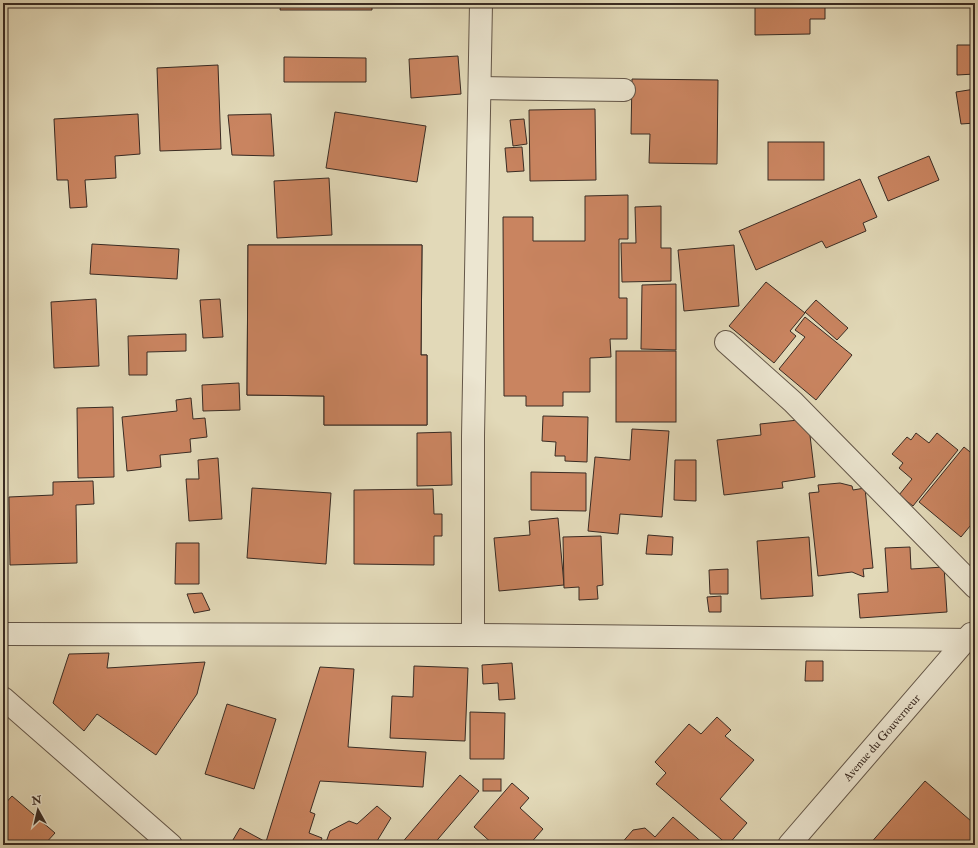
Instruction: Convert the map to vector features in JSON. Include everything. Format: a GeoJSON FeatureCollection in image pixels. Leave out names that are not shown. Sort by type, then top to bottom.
{"type":"FeatureCollection","features":[{"type":"Feature","properties":{"kind":"street"},"geometry":{"type":"LineString","coordinates":[[473,635],[474,397],[481,3]]}},
{"type":"Feature","properties":{"kind":"street"},"geometry":{"type":"LineString","coordinates":[[480,88],[624,90]]}},
{"type":"Feature","properties":{"kind":"street"},"geometry":{"type":"LineString","coordinates":[[726,342],[793,402],[975,588]]}},
{"type":"Feature","properties":{"kind":"street"},"geometry":{"type":"LineString","coordinates":[[3,634],[972,637]]}},
{"type":"Feature","properties":{"kind":"street","name":"Avenue du Gouverneur"},"geometry":{"type":"LineString","coordinates":[[789,845],[972,637]]}},
{"type":"Feature","properties":{"kind":"street"},"geometry":{"type":"LineString","coordinates":[[3,698],[172,845]]}},
{"type":"Feature","properties":{"kind":"building"},"geometry":{"type":"Polygon","coordinates":[[[3,3],[52,3],[52,5],[3,5],[3,3]]]}},
{"type":"Feature","properties":{"kind":"building"},"geometry":{"type":"Polygon","coordinates":[[[281,3],[372,3],[372,10],[280,10],[281,3]]]}},
{"type":"Feature","properties":{"kind":"building"},"geometry":{"type":"Polygon","coordinates":[[[755,3],[825,3],[825,19],[810,19],[810,34],[755,35],[755,3]]]}},
{"type":"Feature","properties":{"kind":"building"},"geometry":{"type":"Polygon","coordinates":[[[957,45],[975,45],[975,74],[957,75],[957,45]]]}},
{"type":"Feature","properties":{"kind":"building"},"geometry":{"type":"Polygon","coordinates":[[[458,56],[461,94],[411,98],[409,59],[458,56]]]}},
{"type":"Feature","properties":{"kind":"building"},"geometry":{"type":"Polygon","coordinates":[[[284,57],[366,58],[366,82],[284,82],[284,57]]]}},
{"type":"Feature","properties":{"kind":"building"},"geometry":{"type":"Polygon","coordinates":[[[218,65],[221,149],[160,151],[157,68],[218,65]]]}},
{"type":"Feature","properties":{"kind":"building"},"geometry":{"type":"Polygon","coordinates":[[[632,79],[718,80],[717,164],[649,163],[650,134],[631,134],[632,79]]]}},
{"type":"Feature","properties":{"kind":"building"},"geometry":{"type":"Polygon","coordinates":[[[975,89],[975,123],[961,124],[956,92],[975,89]]]}},
{"type":"Feature","properties":{"kind":"building"},"geometry":{"type":"Polygon","coordinates":[[[595,109],[596,180],[530,181],[529,110],[595,109]]]}},
{"type":"Feature","properties":{"kind":"building"},"geometry":{"type":"Polygon","coordinates":[[[335,112],[426,126],[417,182],[326,168],[335,112]]]}},
{"type":"Feature","properties":{"kind":"building"},"geometry":{"type":"Polygon","coordinates":[[[138,114],[140,154],[115,156],[116,178],[85,180],[87,207],[70,208],[68,180],[57,180],[54,119],[138,114]]]}},
{"type":"Feature","properties":{"kind":"building"},"geometry":{"type":"Polygon","coordinates":[[[271,114],[274,156],[232,155],[228,115],[271,114]]]}},
{"type":"Feature","properties":{"kind":"building"},"geometry":{"type":"Polygon","coordinates":[[[524,119],[527,144],[513,146],[510,120],[524,119]]]}},
{"type":"Feature","properties":{"kind":"building"},"geometry":{"type":"Polygon","coordinates":[[[768,142],[824,142],[824,180],[768,180],[768,142]]]}},
{"type":"Feature","properties":{"kind":"building"},"geometry":{"type":"Polygon","coordinates":[[[522,147],[524,171],[507,172],[505,148],[522,147]]]}},
{"type":"Feature","properties":{"kind":"building"},"geometry":{"type":"Polygon","coordinates":[[[929,156],[939,180],[888,201],[878,177],[929,156]]]}},
{"type":"Feature","properties":{"kind":"building"},"geometry":{"type":"Polygon","coordinates":[[[329,178],[332,235],[277,238],[274,181],[329,178]]]}},
{"type":"Feature","properties":{"kind":"building"},"geometry":{"type":"Polygon","coordinates":[[[860,179],[877,217],[863,223],[866,231],[826,248],[822,241],[756,270],[739,231],[860,179]]]}},
{"type":"Feature","properties":{"kind":"building"},"geometry":{"type":"Polygon","coordinates":[[[628,195],[628,239],[619,239],[619,298],[627,298],[627,339],[610,339],[611,357],[590,358],[590,392],[563,392],[563,406],[526,406],[526,396],[504,396],[503,217],[533,217],[533,241],[585,241],[585,196],[628,195]]]}},
{"type":"Feature","properties":{"kind":"building"},"geometry":{"type":"Polygon","coordinates":[[[661,206],[661,248],[671,248],[671,281],[622,282],[621,243],[636,243],[635,207],[661,206]]]}},
{"type":"Feature","properties":{"kind":"building"},"geometry":{"type":"Polygon","coordinates":[[[92,244],[179,249],[177,279],[90,274],[92,244]]]}},
{"type":"Feature","properties":{"kind":"building"},"geometry":{"type":"Polygon","coordinates":[[[248,245],[422,245],[421,355],[427,355],[427,425],[324,425],[324,396],[247,395],[248,245]]]}},
{"type":"Feature","properties":{"kind":"building"},"geometry":{"type":"Polygon","coordinates":[[[248,245],[422,245],[421,355],[427,355],[427,425],[324,425],[324,396],[247,395],[248,245]]]}},
{"type":"Feature","properties":{"kind":"building"},"geometry":{"type":"Polygon","coordinates":[[[734,245],[739,306],[684,311],[678,250],[734,245]]]}},
{"type":"Feature","properties":{"kind":"building"},"geometry":{"type":"Polygon","coordinates":[[[766,282],[805,313],[790,331],[796,336],[774,363],[729,326],[766,282]]]}},
{"type":"Feature","properties":{"kind":"building"},"geometry":{"type":"Polygon","coordinates":[[[676,284],[676,350],[641,349],[642,285],[676,284]]]}},
{"type":"Feature","properties":{"kind":"building"},"geometry":{"type":"Polygon","coordinates":[[[96,299],[99,366],[54,368],[51,302],[96,299]]]}},
{"type":"Feature","properties":{"kind":"building"},"geometry":{"type":"Polygon","coordinates":[[[220,299],[223,337],[203,338],[200,300],[220,299]]]}},
{"type":"Feature","properties":{"kind":"building"},"geometry":{"type":"Polygon","coordinates":[[[816,300],[848,328],[837,340],[805,312],[816,300]]]}},
{"type":"Feature","properties":{"kind":"building"},"geometry":{"type":"Polygon","coordinates":[[[805,317],[852,355],[816,400],[779,369],[805,337],[795,330],[805,317]]]}},
{"type":"Feature","properties":{"kind":"building"},"geometry":{"type":"Polygon","coordinates":[[[186,334],[186,351],[147,352],[147,375],[129,375],[128,336],[186,334]]]}},
{"type":"Feature","properties":{"kind":"building"},"geometry":{"type":"Polygon","coordinates":[[[616,351],[676,351],[676,422],[616,422],[616,351]]]}},
{"type":"Feature","properties":{"kind":"building"},"geometry":{"type":"Polygon","coordinates":[[[239,383],[240,410],[203,411],[202,385],[239,383]]]}},
{"type":"Feature","properties":{"kind":"building"},"geometry":{"type":"Polygon","coordinates":[[[191,398],[193,419],[205,418],[207,437],[190,439],[191,452],[160,455],[161,467],[127,471],[122,417],[177,411],[176,400],[191,398]]]}},
{"type":"Feature","properties":{"kind":"building"},"geometry":{"type":"Polygon","coordinates":[[[113,407],[114,477],[78,478],[77,408],[113,407]]]}},
{"type":"Feature","properties":{"kind":"building"},"geometry":{"type":"Polygon","coordinates":[[[543,416],[588,417],[587,462],[565,461],[565,456],[555,456],[556,442],[542,441],[543,416]]]}},
{"type":"Feature","properties":{"kind":"building"},"geometry":{"type":"Polygon","coordinates":[[[808,419],[815,477],[782,482],[783,488],[724,495],[717,440],[761,435],[760,424],[808,419]]]}},
{"type":"Feature","properties":{"kind":"building"},"geometry":{"type":"Polygon","coordinates":[[[632,429],[669,431],[662,517],[620,514],[618,534],[588,531],[595,457],[630,460],[632,429]]]}},
{"type":"Feature","properties":{"kind":"building"},"geometry":{"type":"Polygon","coordinates":[[[451,432],[452,485],[417,486],[417,433],[451,432]]]}},
{"type":"Feature","properties":{"kind":"building"},"geometry":{"type":"Polygon","coordinates":[[[916,433],[929,443],[937,433],[958,450],[913,506],[899,495],[912,479],[899,468],[903,463],[892,454],[907,437],[911,440],[916,433]]]}},
{"type":"Feature","properties":{"kind":"building"},"geometry":{"type":"Polygon","coordinates":[[[964,447],[975,456],[975,520],[961,537],[919,502],[964,447]]]}},
{"type":"Feature","properties":{"kind":"building"},"geometry":{"type":"Polygon","coordinates":[[[218,458],[222,519],[189,521],[186,479],[199,479],[198,460],[218,458]]]}},
{"type":"Feature","properties":{"kind":"building"},"geometry":{"type":"Polygon","coordinates":[[[675,460],[696,460],[696,501],[674,500],[675,460]]]}},
{"type":"Feature","properties":{"kind":"building"},"geometry":{"type":"Polygon","coordinates":[[[531,472],[586,473],[586,511],[531,510],[531,472]]]}},
{"type":"Feature","properties":{"kind":"building"},"geometry":{"type":"Polygon","coordinates":[[[93,481],[94,504],[76,505],[77,563],[10,565],[9,497],[53,495],[53,482],[93,481]]]}},
{"type":"Feature","properties":{"kind":"building"},"geometry":{"type":"Polygon","coordinates":[[[840,483],[852,486],[853,490],[865,488],[873,568],[863,569],[864,577],[852,572],[818,576],[809,493],[819,492],[818,485],[840,483]]]}},
{"type":"Feature","properties":{"kind":"building"},"geometry":{"type":"Polygon","coordinates":[[[252,488],[331,493],[326,564],[247,558],[252,488]]]}},
{"type":"Feature","properties":{"kind":"building"},"geometry":{"type":"Polygon","coordinates":[[[433,489],[434,514],[442,514],[442,536],[434,536],[434,565],[354,564],[354,490],[433,489]]]}},
{"type":"Feature","properties":{"kind":"building"},"geometry":{"type":"Polygon","coordinates":[[[558,518],[564,585],[499,591],[494,538],[530,535],[529,521],[558,518]]]}},
{"type":"Feature","properties":{"kind":"building"},"geometry":{"type":"Polygon","coordinates":[[[648,535],[673,537],[672,555],[646,554],[648,535]]]}},
{"type":"Feature","properties":{"kind":"building"},"geometry":{"type":"Polygon","coordinates":[[[601,536],[603,585],[597,586],[598,599],[579,600],[579,587],[564,588],[563,537],[601,536]]]}},
{"type":"Feature","properties":{"kind":"building"},"geometry":{"type":"Polygon","coordinates":[[[809,537],[813,596],[761,599],[757,541],[809,537]]]}},
{"type":"Feature","properties":{"kind":"building"},"geometry":{"type":"Polygon","coordinates":[[[176,543],[199,543],[199,584],[175,584],[176,543]]]}},
{"type":"Feature","properties":{"kind":"building"},"geometry":{"type":"Polygon","coordinates":[[[910,547],[911,569],[944,567],[947,612],[860,618],[858,594],[888,592],[885,548],[910,547]]]}},
{"type":"Feature","properties":{"kind":"building"},"geometry":{"type":"Polygon","coordinates":[[[728,569],[728,594],[710,594],[709,570],[728,569]]]}},
{"type":"Feature","properties":{"kind":"building"},"geometry":{"type":"Polygon","coordinates":[[[202,593],[210,610],[194,613],[187,594],[202,593]]]}},
{"type":"Feature","properties":{"kind":"building"},"geometry":{"type":"Polygon","coordinates":[[[721,596],[721,612],[709,612],[707,597],[721,596]]]}},
{"type":"Feature","properties":{"kind":"building"},"geometry":{"type":"Polygon","coordinates":[[[109,653],[107,668],[205,662],[197,694],[156,755],[97,714],[84,731],[53,703],[69,654],[109,653]]]}},
{"type":"Feature","properties":{"kind":"building"},"geometry":{"type":"Polygon","coordinates":[[[806,661],[823,661],[823,681],[805,681],[806,661]]]}},
{"type":"Feature","properties":{"kind":"building"},"geometry":{"type":"Polygon","coordinates":[[[512,663],[515,699],[499,700],[498,683],[483,684],[482,665],[512,663]]]}},
{"type":"Feature","properties":{"kind":"building"},"geometry":{"type":"Polygon","coordinates":[[[414,666],[468,668],[465,741],[390,738],[392,696],[413,697],[414,666]]]}},
{"type":"Feature","properties":{"kind":"building"},"geometry":{"type":"Polygon","coordinates":[[[320,667],[354,669],[348,747],[426,752],[423,787],[320,781],[310,812],[315,814],[309,833],[322,838],[319,845],[265,845],[320,667]]]}},
{"type":"Feature","properties":{"kind":"building"},"geometry":{"type":"Polygon","coordinates":[[[227,704],[276,719],[254,789],[205,774],[227,704]]]}},
{"type":"Feature","properties":{"kind":"building"},"geometry":{"type":"Polygon","coordinates":[[[470,712],[505,713],[504,759],[470,759],[470,712]]]}},
{"type":"Feature","properties":{"kind":"building"},"geometry":{"type":"Polygon","coordinates":[[[717,717],[731,730],[725,736],[754,760],[720,799],[747,823],[728,845],[656,784],[666,773],[655,762],[689,724],[701,734],[717,717]]]}},
{"type":"Feature","properties":{"kind":"building"},"geometry":{"type":"Polygon","coordinates":[[[460,775],[479,791],[433,845],[400,845],[460,775]]]}},
{"type":"Feature","properties":{"kind":"building"},"geometry":{"type":"Polygon","coordinates":[[[483,779],[501,779],[501,791],[483,791],[483,779]]]}},
{"type":"Feature","properties":{"kind":"building"},"geometry":{"type":"Polygon","coordinates":[[[925,781],[971,821],[971,845],[869,845],[925,781]]]}},
{"type":"Feature","properties":{"kind":"building"},"geometry":{"type":"Polygon","coordinates":[[[512,783],[529,798],[520,808],[543,829],[529,845],[494,845],[474,827],[512,783]]]}},
{"type":"Feature","properties":{"kind":"building"},"geometry":{"type":"Polygon","coordinates":[[[12,796],[55,833],[44,845],[3,845],[3,806],[12,796]]]}},
{"type":"Feature","properties":{"kind":"building"},"geometry":{"type":"Polygon","coordinates":[[[377,806],[391,818],[377,841],[379,845],[325,845],[330,831],[349,821],[357,824],[377,806]]]}},
{"type":"Feature","properties":{"kind":"building"},"geometry":{"type":"Polygon","coordinates":[[[673,817],[705,845],[620,845],[633,830],[645,828],[655,837],[673,817]]]}},
{"type":"Feature","properties":{"kind":"building"},"geometry":{"type":"Polygon","coordinates":[[[240,828],[264,841],[262,845],[230,845],[240,828]]]}}]}
